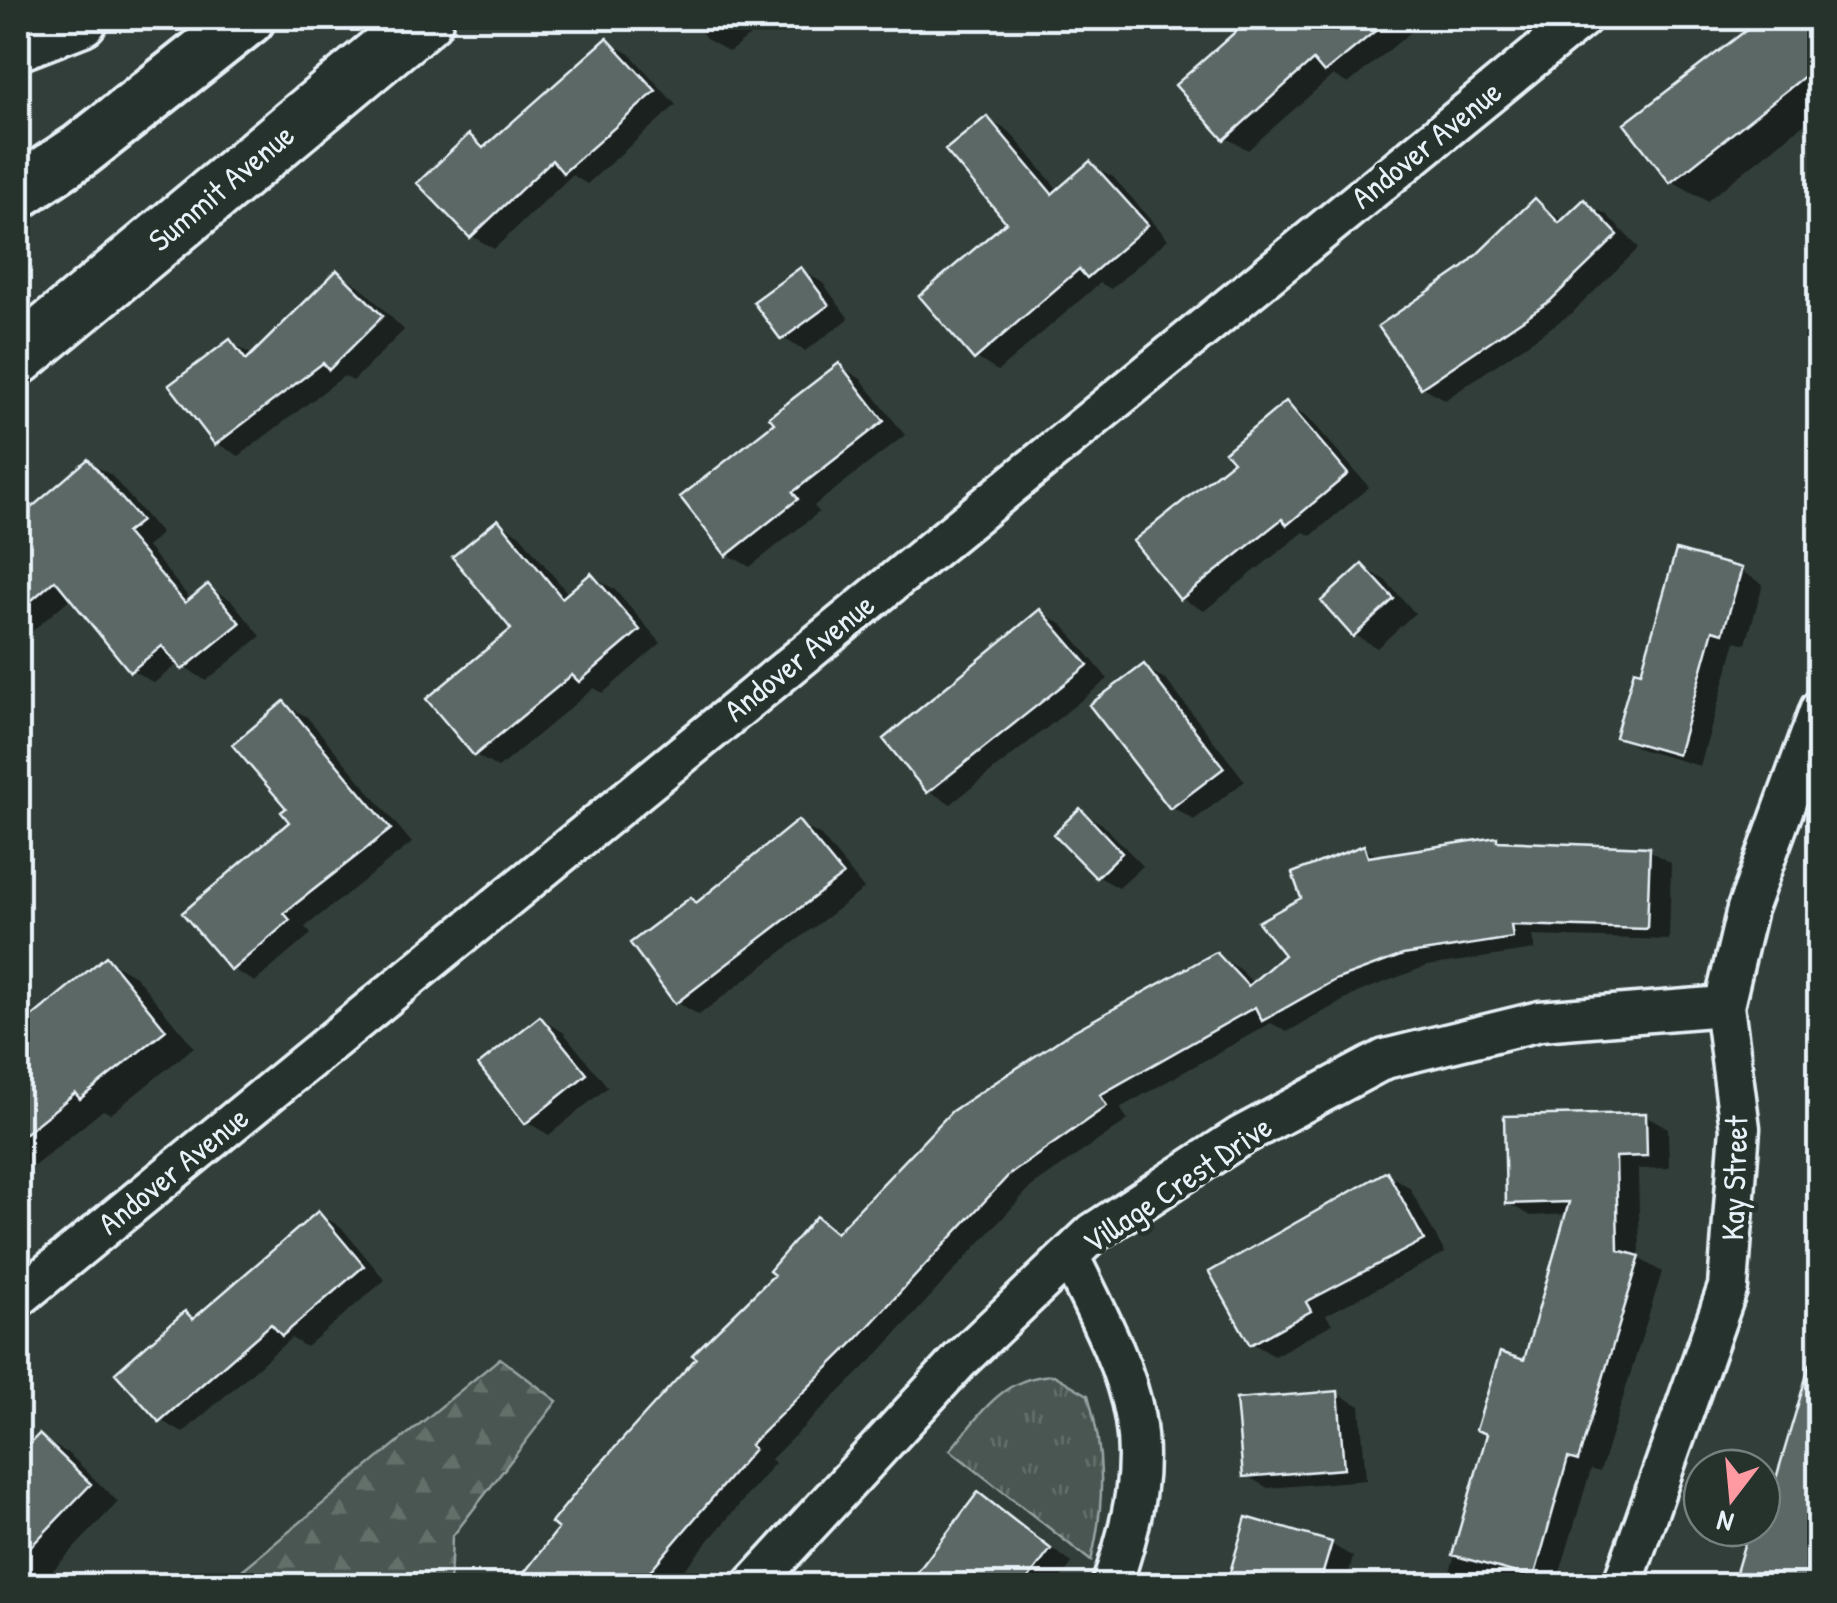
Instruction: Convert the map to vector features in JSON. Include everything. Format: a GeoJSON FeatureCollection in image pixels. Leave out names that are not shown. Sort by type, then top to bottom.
{"type":"FeatureCollection","features":[{"type":"Feature","properties":{"kind":"main road"},"geometry":{"type":"LineString","coordinates":[[18,42],[80,18]]}},
{"type":"Feature","properties":{"kind":"main road"},"geometry":{"type":"LineString","coordinates":[[18,192],[81,150],[248,18]]}},
{"type":"Feature","properties":{"kind":"main road","name":"Summit Avenue"},"geometry":{"type":"LineString","coordinates":[[18,356],[425,18]]}},
{"type":"Feature","properties":{"kind":"street","name":"Andover Avenue"},"geometry":{"type":"LineString","coordinates":[[18,1298],[1582,18]]}},
{"type":"Feature","properties":{"kind":"street","name":"Kay Street"},"geometry":{"type":"LineString","coordinates":[[1622,1586],[1728,1287],[1740,1128],[1724,1006],[1746,909],[1820,708]]}},
{"type":"Feature","properties":{"kind":"street","name":"Village Crest Drive"},"geometry":{"type":"LineString","coordinates":[[752,1586],[960,1362],[1093,1233],[1240,1136],[1385,1058],[1540,1021],[1724,1006]]}},
{"type":"Feature","properties":{"kind":"street"},"geometry":{"type":"LineString","coordinates":[[1069,1256],[1126,1371],[1142,1460],[1129,1535],[1111,1586]]}},
{"type":"Feature","properties":{"kind":"green space"},"geometry":{"type":"Polygon","coordinates":[[[500,1358],[557,1401],[452,1537],[450,1585],[224,1585],[500,1358]]]}},
{"type":"Feature","properties":{"kind":"green space"},"geometry":{"type":"Polygon","coordinates":[[[1054,1375],[1088,1395],[1094,1416],[1101,1478],[1091,1561],[950,1450],[994,1399],[1020,1382],[1054,1375]]]}},
{"type":"Feature","properties":{"kind":"building"},"geometry":{"type":"Polygon","coordinates":[[[1251,18],[1391,18],[1324,73],[1313,60],[1224,140],[1175,85],[1251,18]]]}},
{"type":"Feature","properties":{"kind":"building"},"geometry":{"type":"Polygon","coordinates":[[[1762,18],[1820,18],[1820,64],[1670,183],[1624,124],[1762,18]]]}},
{"type":"Feature","properties":{"kind":"building"},"geometry":{"type":"Polygon","coordinates":[[[607,38],[656,91],[563,173],[552,160],[470,238],[417,183],[469,134],[483,148],[607,38]]]}},
{"type":"Feature","properties":{"kind":"building"},"geometry":{"type":"Polygon","coordinates":[[[987,116],[1052,194],[1090,161],[1148,225],[1087,278],[1079,269],[974,360],[919,296],[1006,222],[945,150],[987,116]]]}},
{"type":"Feature","properties":{"kind":"building"},"geometry":{"type":"Polygon","coordinates":[[[1535,198],[1559,223],[1584,199],[1618,235],[1550,301],[1421,388],[1378,326],[1464,267],[1535,198]]]}},
{"type":"Feature","properties":{"kind":"building"},"geometry":{"type":"Polygon","coordinates":[[[801,267],[829,305],[781,340],[753,302],[801,267]]]}},
{"type":"Feature","properties":{"kind":"building"},"geometry":{"type":"Polygon","coordinates":[[[337,270],[383,316],[329,370],[323,363],[215,445],[169,385],[230,339],[246,360],[337,270]]]}},
{"type":"Feature","properties":{"kind":"building"},"geometry":{"type":"Polygon","coordinates":[[[839,363],[884,421],[793,492],[798,499],[726,556],[680,497],[774,423],[769,417],[839,363]]]}},
{"type":"Feature","properties":{"kind":"building"},"geometry":{"type":"Polygon","coordinates":[[[1286,401],[1348,474],[1287,525],[1282,519],[1180,600],[1133,541],[1233,461],[1225,452],[1286,401]]]}},
{"type":"Feature","properties":{"kind":"building"},"geometry":{"type":"Polygon","coordinates":[[[88,459],[141,521],[126,533],[185,603],[208,584],[240,623],[182,670],[162,646],[130,672],[55,580],[18,612],[18,519],[88,459]]]}},
{"type":"Feature","properties":{"kind":"building"},"geometry":{"type":"Polygon","coordinates":[[[498,519],[562,598],[591,573],[640,630],[579,682],[572,675],[474,756],[426,699],[511,629],[452,557],[498,519]]]}},
{"type":"Feature","properties":{"kind":"building"},"geometry":{"type":"Polygon","coordinates":[[[1676,550],[1742,568],[1723,633],[1713,630],[1678,755],[1615,737],[1634,670],[1641,672],[1676,550]]]}},
{"type":"Feature","properties":{"kind":"building"},"geometry":{"type":"Polygon","coordinates":[[[1362,564],[1394,599],[1353,637],[1321,601],[1362,564]]]}},
{"type":"Feature","properties":{"kind":"building"},"geometry":{"type":"Polygon","coordinates":[[[1040,609],[1088,665],[927,793],[883,739],[1040,609]]]}},
{"type":"Feature","properties":{"kind":"building"},"geometry":{"type":"Polygon","coordinates":[[[1144,664],[1224,768],[1170,809],[1089,705],[1144,664]]]}},
{"type":"Feature","properties":{"kind":"building"},"geometry":{"type":"Polygon","coordinates":[[[284,701],[391,829],[284,913],[290,920],[231,971],[182,913],[289,822],[281,812],[286,808],[232,745],[284,701]]]}},
{"type":"Feature","properties":{"kind":"building"},"geometry":{"type":"Polygon","coordinates":[[[1080,808],[1122,853],[1096,878],[1053,834],[1080,808]]]}},
{"type":"Feature","properties":{"kind":"building"},"geometry":{"type":"Polygon","coordinates":[[[798,820],[843,875],[675,1004],[630,943],[691,897],[696,903],[798,820]]]}},
{"type":"Feature","properties":{"kind":"building"},"geometry":{"type":"Polygon","coordinates":[[[1497,837],[1497,841],[1650,847],[1647,929],[1511,925],[1513,938],[1403,955],[1335,980],[1262,1021],[1255,1007],[1100,1095],[1107,1106],[1009,1175],[853,1343],[750,1445],[754,1449],[637,1586],[514,1586],[558,1529],[551,1523],[696,1358],[692,1355],[774,1275],[769,1271],[816,1216],[836,1233],[952,1111],[1070,1033],[1216,952],[1248,986],[1284,955],[1258,922],[1301,898],[1292,873],[1364,845],[1368,857],[1497,837]]]}},
{"type":"Feature","properties":{"kind":"building"},"geometry":{"type":"Polygon","coordinates":[[[106,956],[166,1030],[80,1099],[75,1093],[18,1139],[18,1028],[106,956]]]}},
{"type":"Feature","properties":{"kind":"building"},"geometry":{"type":"Polygon","coordinates":[[[540,1016],[587,1074],[525,1124],[478,1065],[540,1016]]]}},
{"type":"Feature","properties":{"kind":"building"},"geometry":{"type":"Polygon","coordinates":[[[1646,1113],[1647,1156],[1616,1157],[1618,1250],[1640,1256],[1578,1461],[1568,1458],[1534,1578],[1452,1555],[1487,1434],[1476,1430],[1500,1352],[1524,1360],[1569,1202],[1506,1204],[1504,1116],[1646,1113]]]}},
{"type":"Feature","properties":{"kind":"building"},"geometry":{"type":"Polygon","coordinates":[[[1387,1171],[1424,1240],[1306,1302],[1311,1311],[1250,1345],[1209,1272],[1387,1171]]]}},
{"type":"Feature","properties":{"kind":"building"},"geometry":{"type":"Polygon","coordinates":[[[318,1211],[364,1266],[282,1336],[271,1324],[159,1422],[115,1373],[185,1311],[193,1319],[318,1211]]]}},
{"type":"Feature","properties":{"kind":"building"},"geometry":{"type":"Polygon","coordinates":[[[1810,1364],[1820,1366],[1820,1586],[1769,1586],[1735,1576],[1743,1548],[1782,1548],[1782,1458],[1810,1364]]]}},
{"type":"Feature","properties":{"kind":"building"},"geometry":{"type":"Polygon","coordinates":[[[1338,1391],[1344,1469],[1243,1477],[1236,1399],[1338,1391]]]}},
{"type":"Feature","properties":{"kind":"building"},"geometry":{"type":"Polygon","coordinates":[[[39,1434],[91,1484],[18,1560],[18,1456],[39,1434]]]}},
{"type":"Feature","properties":{"kind":"building"},"geometry":{"type":"Polygon","coordinates":[[[978,1492],[1051,1549],[1023,1586],[907,1586],[978,1492]]]}},
{"type":"Feature","properties":{"kind":"building"},"geometry":{"type":"Polygon","coordinates":[[[1246,1517],[1332,1542],[1319,1586],[1226,1586],[1246,1517]]]}}]}
